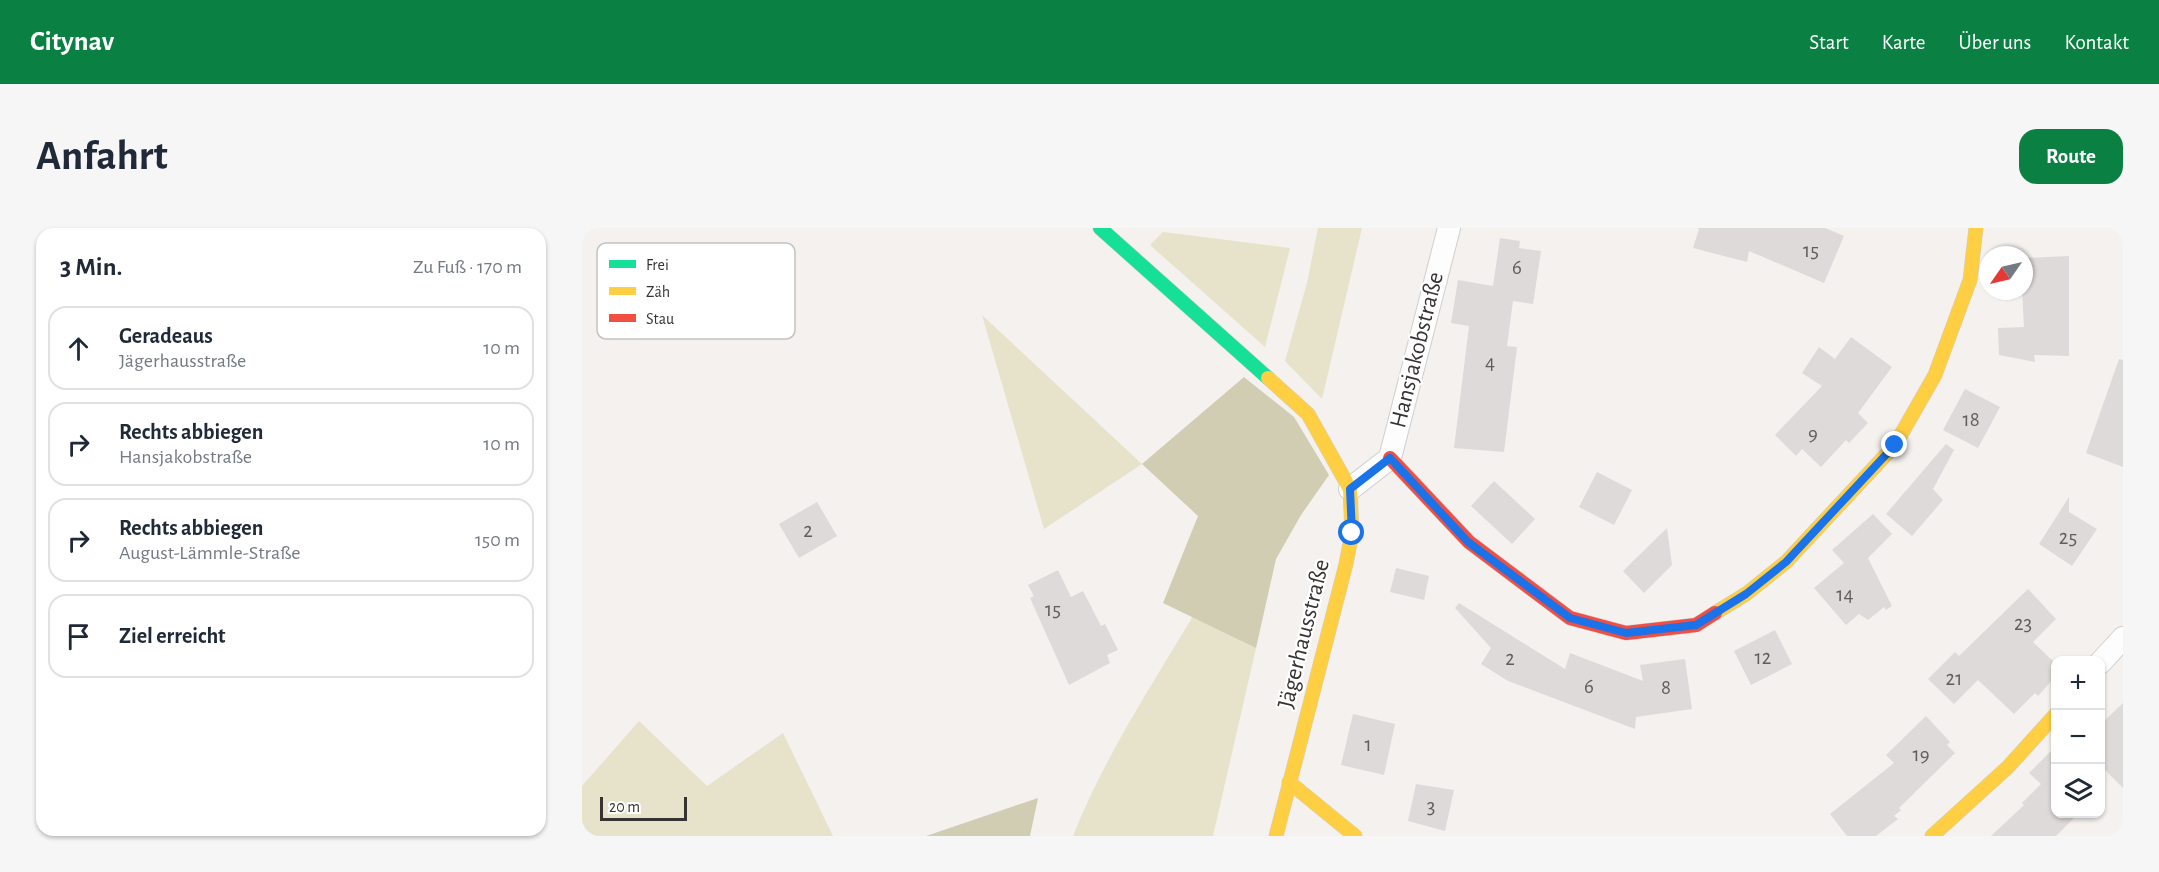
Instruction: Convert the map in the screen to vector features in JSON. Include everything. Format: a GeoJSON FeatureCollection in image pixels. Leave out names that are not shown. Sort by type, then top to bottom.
{"type":"FeatureCollection","features":[{"type":"Feature","properties":{"kind":"street","name":"Jägerhausstraße"},"geometry":{"type":"LineString","coordinates":[[1100,228],[1308,414],[1350,489],[1352,533],[1346,564],[1276,836]]}},
{"type":"Feature","properties":{"kind":"street","name":"Hansjakobstraße"},"geometry":{"type":"LineString","coordinates":[[1350,489],[1390,458],[1449,228]]}},
{"type":"Feature","properties":{"kind":"street"},"geometry":{"type":"LineString","coordinates":[[1390,458],[1468,542],[1570,618],[1626,633],[1696,625],[1746,594],[1786,562],[1895,445],[1935,375],[1943,354],[1970,280],[1977,228]]}},
{"type":"Feature","properties":{"kind":"street"},"geometry":{"type":"LineString","coordinates":[[2105,658],[2123,638]]}},
{"type":"Feature","properties":{"kind":"street"},"geometry":{"type":"LineString","coordinates":[[1932,836],[2008,767],[2051,719]]}},
{"type":"Feature","properties":{"kind":"street"},"geometry":{"type":"LineString","coordinates":[[1289,782],[1355,836]]}},
{"type":"Feature","properties":{"kind":"shaded area"},"geometry":{"type":"Polygon","coordinates":[[[1318,228],[1362,228],[1322,399],[1285,361],[1307,283],[1318,228]]]}},
{"type":"Feature","properties":{"kind":"shaded area"},"geometry":{"type":"Polygon","coordinates":[[[1163,232],[1290,248],[1265,347],[1150,245],[1163,232]]]}},
{"type":"Feature","properties":{"kind":"shaded area"},"geometry":{"type":"Polygon","coordinates":[[[982,315],[1142,464],[1044,529],[982,315]]]}},
{"type":"Feature","properties":{"kind":"shaded area"},"geometry":{"type":"Polygon","coordinates":[[[1244,377],[1294,417],[1329,475],[1301,515],[1276,559],[1256,648],[1163,603],[1198,516],[1142,464],[1244,377]]]}},
{"type":"Feature","properties":{"kind":"shaded area"},"geometry":{"type":"Polygon","coordinates":[[[1193,616],[1256,648],[1213,836],[1073,836],[1113,751],[1193,616]]]}},
{"type":"Feature","properties":{"kind":"shaded area"},"geometry":{"type":"Polygon","coordinates":[[[639,721],[707,786],[783,733],[833,836],[588,836],[582,829],[582,786],[639,721]]]}},
{"type":"Feature","properties":{"kind":"shaded area"},"geometry":{"type":"Polygon","coordinates":[[[1038,798],[1030,836],[926,836],[1038,798]]]}},
{"type":"Feature","properties":{"kind":"building"},"geometry":{"type":"Polygon","coordinates":[[[1697,228],[1825,228],[1844,236],[1824,283],[1749,251],[1747,262],[1693,248],[1699,229],[1697,228]]]}},
{"type":"Feature","properties":{"kind":"building"},"geometry":{"type":"Polygon","coordinates":[[[1500,238],[1520,241],[1519,248],[1541,251],[1533,304],[1513,301],[1507,346],[1517,347],[1504,452],[1454,448],[1469,326],[1451,323],[1458,280],[1493,286],[1500,238]]]}},
{"type":"Feature","properties":{"kind":"building"},"geometry":{"type":"Polygon","coordinates":[[[2069,256],[2069,356],[2034,355],[2035,362],[1999,355],[1998,328],[2024,327],[2022,300],[2033,300],[2033,258],[2069,256]]]}},
{"type":"Feature","properties":{"kind":"building"},"geometry":{"type":"Polygon","coordinates":[[[1851,337],[1892,367],[1858,413],[1868,423],[1849,443],[1846,440],[1821,467],[1802,449],[1796,456],[1775,435],[1822,386],[1802,373],[1819,347],[1835,359],[1851,337]]]}},
{"type":"Feature","properties":{"kind":"building"},"geometry":{"type":"Polygon","coordinates":[[[2119,359],[2123,360],[2123,467],[2086,453],[2119,359]]]}},
{"type":"Feature","properties":{"kind":"building"},"geometry":{"type":"Polygon","coordinates":[[[1965,389],[2000,407],[1978,448],[1943,430],[1965,389]]]}},
{"type":"Feature","properties":{"kind":"building"},"geometry":{"type":"Polygon","coordinates":[[[1946,444],[1954,450],[1933,489],[1943,500],[1912,536],[1886,514],[1946,444]]]}},
{"type":"Feature","properties":{"kind":"building"},"geometry":{"type":"Polygon","coordinates":[[[1597,472],[1632,490],[1614,525],[1579,507],[1597,472]]]}},
{"type":"Feature","properties":{"kind":"building"},"geometry":{"type":"Polygon","coordinates":[[[1494,481],[1535,519],[1512,544],[1471,506],[1494,481]]]}},
{"type":"Feature","properties":{"kind":"building"},"geometry":{"type":"Polygon","coordinates":[[[2069,497],[2069,512],[2097,529],[2072,566],[2039,544],[2069,497]]]}},
{"type":"Feature","properties":{"kind":"building"},"geometry":{"type":"Polygon","coordinates":[[[817,502],[837,536],[799,558],[779,524],[817,502]]]}},
{"type":"Feature","properties":{"kind":"building"},"geometry":{"type":"Polygon","coordinates":[[[1873,514],[1892,534],[1868,558],[1892,606],[1886,610],[1884,607],[1868,620],[1859,614],[1846,625],[1814,588],[1844,563],[1832,550],[1873,514]]]}},
{"type":"Feature","properties":{"kind":"building"},"geometry":{"type":"Polygon","coordinates":[[[1667,528],[1672,565],[1644,593],[1623,571],[1667,528]]]}},
{"type":"Feature","properties":{"kind":"building"},"geometry":{"type":"Polygon","coordinates":[[[1396,568],[1429,576],[1424,600],[1390,592],[1396,568]]]}},
{"type":"Feature","properties":{"kind":"building"},"geometry":{"type":"Polygon","coordinates":[[[1058,570],[1071,597],[1083,591],[1101,626],[1105,624],[1118,650],[1107,655],[1110,663],[1069,685],[1030,598],[1034,596],[1028,585],[1058,570]]]}},
{"type":"Feature","properties":{"kind":"building"},"geometry":{"type":"Polygon","coordinates":[[[2028,589],[2056,619],[2033,642],[2051,659],[2051,681],[2038,696],[2035,693],[2014,714],[1978,680],[1954,704],[1928,679],[1955,652],[1959,656],[2028,589]]]}},
{"type":"Feature","properties":{"kind":"building"},"geometry":{"type":"Polygon","coordinates":[[[1459,603],[1565,669],[1570,653],[1643,681],[1640,665],[1685,659],[1692,709],[1636,717],[1635,729],[1508,681],[1481,664],[1491,648],[1455,608],[1459,603]]]}},
{"type":"Feature","properties":{"kind":"building"},"geometry":{"type":"Polygon","coordinates":[[[1775,630],[1792,664],[1751,685],[1734,651],[1775,630]]]}},
{"type":"Feature","properties":{"kind":"building"},"geometry":{"type":"Polygon","coordinates":[[[2123,703],[2123,788],[2105,770],[2105,720],[2123,703]]]}},
{"type":"Feature","properties":{"kind":"building"},"geometry":{"type":"Polygon","coordinates":[[[1353,714],[1395,724],[1384,775],[1341,765],[1353,714]]]}},
{"type":"Feature","properties":{"kind":"building"},"geometry":{"type":"Polygon","coordinates":[[[1926,716],[1950,742],[1947,745],[1955,753],[1899,808],[1901,810],[1894,816],[1898,819],[1876,836],[1847,836],[1830,814],[1894,763],[1886,755],[1926,716]]]}},
{"type":"Feature","properties":{"kind":"building"},"geometry":{"type":"Polygon","coordinates":[[[2051,751],[2051,818],[2074,818],[2056,836],[1991,836],[2024,805],[2022,803],[2041,784],[2029,773],[2051,751]]]}},
{"type":"Feature","properties":{"kind":"building"},"geometry":{"type":"Polygon","coordinates":[[[1416,784],[1454,790],[1445,831],[1408,821],[1416,784]]]}},
{"type":"Feature","properties":{"kind":"traffic: fast"},"geometry":{"type":"LineString","coordinates":[[1100,228],[1268,378]]}},
{"type":"Feature","properties":{"kind":"traffic: slow"},"geometry":{"type":"LineString","coordinates":[[1715,613],[1746,594],[1786,562],[1895,445],[1935,375],[1970,280],[1976,228]]}},
{"type":"Feature","properties":{"kind":"traffic: slow"},"geometry":{"type":"LineString","coordinates":[[1268,378],[1308,414],[1350,489],[1352,533],[1276,836]]}},
{"type":"Feature","properties":{"kind":"traffic: slow"},"geometry":{"type":"LineString","coordinates":[[1932,836],[2008,767],[2051,720]]}},
{"type":"Feature","properties":{"kind":"traffic: slow"},"geometry":{"type":"LineString","coordinates":[[1289,782],[1355,836]]}},
{"type":"Feature","properties":{"kind":"traffic: jam"},"geometry":{"type":"LineString","coordinates":[[1390,458],[1469,542],[1570,618],[1626,633],[1696,625],[1715,613]]}},
{"type":"Feature","properties":{"kind":"route"},"geometry":{"type":"LineString","coordinates":[[1352,533],[1350,489],[1390,458],[1468,542],[1570,618],[1626,633],[1696,625],[1746,594],[1786,562],[1895,445]]}}]}
